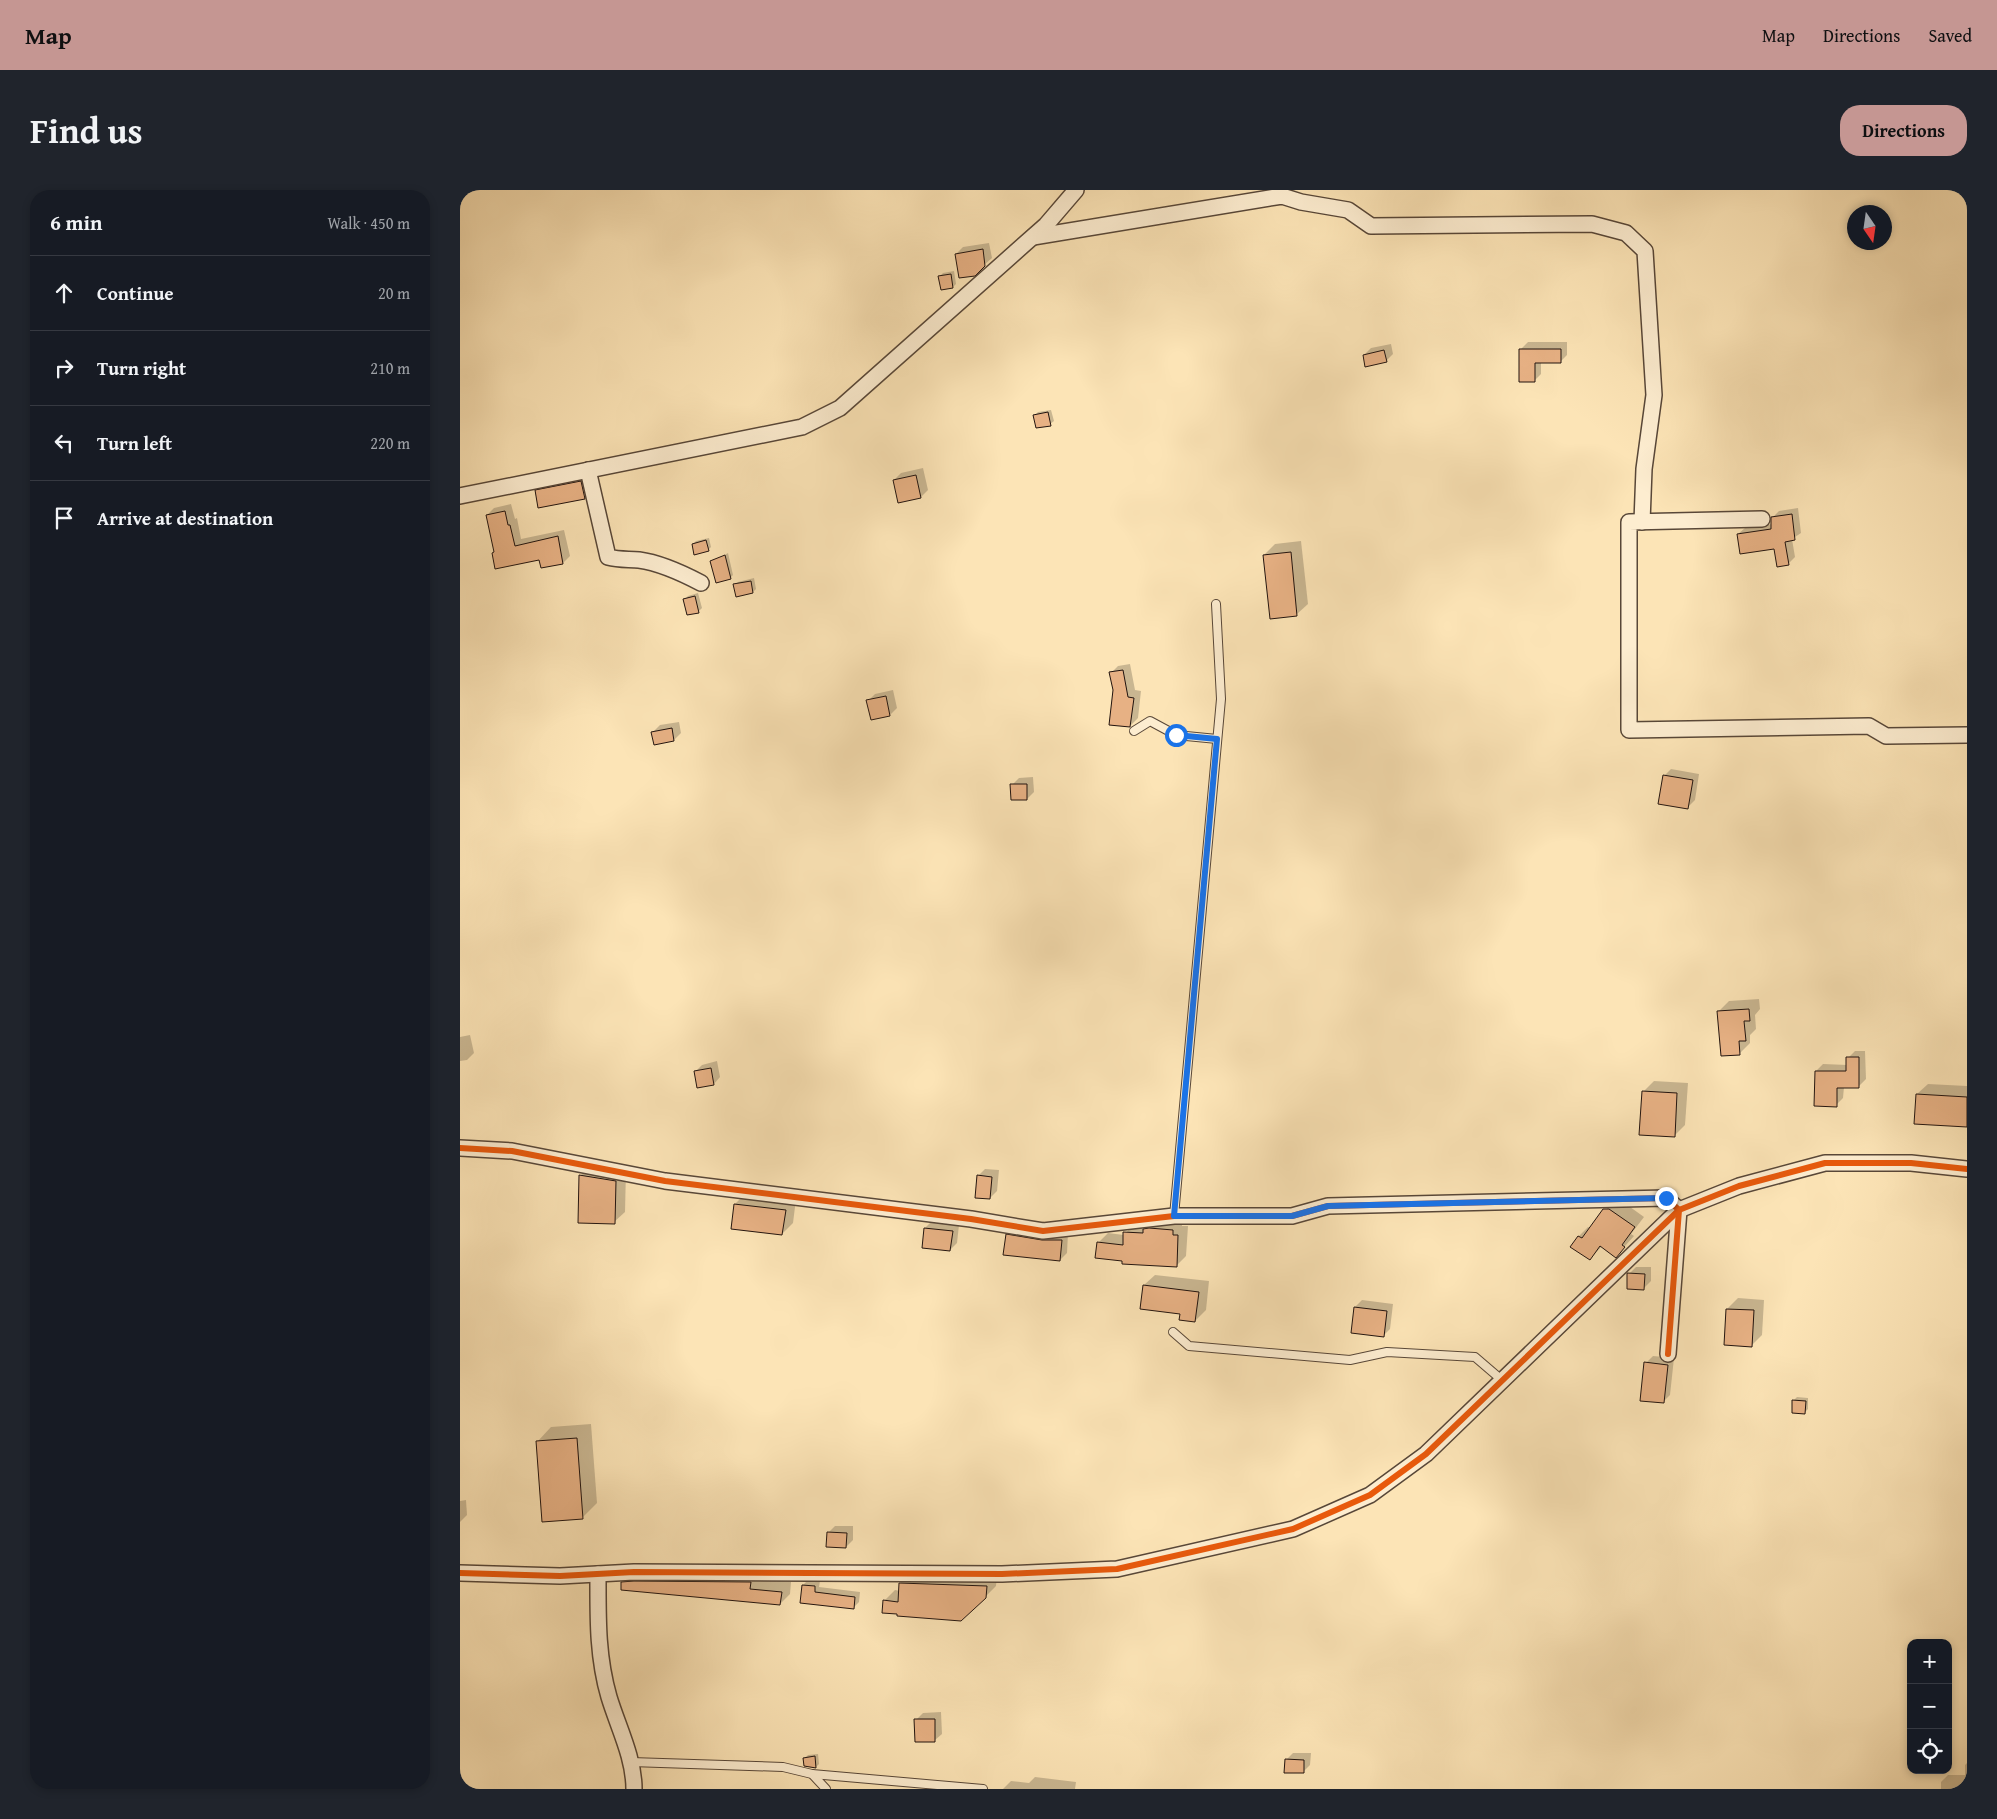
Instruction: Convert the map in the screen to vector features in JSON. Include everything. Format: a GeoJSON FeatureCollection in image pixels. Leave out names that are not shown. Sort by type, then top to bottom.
{"type":"FeatureCollection","features":[{"type":"Feature","properties":{"kind":"street"},"geometry":{"type":"LineString","coordinates":[[460,496],[802,427],[840,408],[1046,225],[1076,190]]}},
{"type":"Feature","properties":{"kind":"street"},"geometry":{"type":"LineString","coordinates":[[1033,237],[1282,196],[1301,202],[1348,210],[1371,226],[1592,224],[1626,233],[1645,251],[1654,395],[1644,469],[1642,522]]}},
{"type":"Feature","properties":{"kind":"street"},"geometry":{"type":"LineString","coordinates":[[588,470],[608,557],[618,560],[639,560],[674,569],[702,583]]}},
{"type":"Feature","properties":{"kind":"street"},"geometry":{"type":"LineString","coordinates":[[1762,519],[1629,522],[1629,730],[1869,726],[1886,736],[1967,735]]}},
{"type":"Feature","properties":{"kind":"street"},"geometry":{"type":"LineString","coordinates":[[460,1148],[512,1151],[665,1181],[971,1220],[1043,1232],[1174,1216],[1292,1216],[1328,1206],[1666,1198],[1679,1210]]}},
{"type":"Feature","properties":{"kind":"street"},"geometry":{"type":"LineString","coordinates":[[460,1573],[560,1576],[634,1572],[1002,1574],[1117,1569],[1293,1529],[1370,1496],[1426,1454],[1679,1210],[1739,1186],[1825,1164],[1911,1163],[1967,1169]]}},
{"type":"Feature","properties":{"kind":"street"},"geometry":{"type":"LineString","coordinates":[[1668,1354],[1679,1210]]}},
{"type":"Feature","properties":{"kind":"street"},"geometry":{"type":"LineString","coordinates":[[598,1574],[600,1657],[609,1696],[631,1762],[634,1789]]}},
{"type":"Feature","properties":{"kind":"lane"},"geometry":{"type":"LineString","coordinates":[[1174,1216],[1221,699],[1216,604]]}},
{"type":"Feature","properties":{"kind":"lane"},"geometry":{"type":"LineString","coordinates":[[1134,731],[1150,720],[1176,735],[1217,739]]}},
{"type":"Feature","properties":{"kind":"lane"},"geometry":{"type":"LineString","coordinates":[[1173,1332],[1189,1346],[1350,1360],[1387,1352],[1475,1358],[1502,1381]]}},
{"type":"Feature","properties":{"kind":"lane"},"geometry":{"type":"LineString","coordinates":[[631,1762],[783,1768],[812,1774],[983,1789]]}},
{"type":"Feature","properties":{"kind":"lane"},"geometry":{"type":"LineString","coordinates":[[812,1774],[826,1789]]}},
{"type":"Feature","properties":{"kind":"building"},"geometry":{"type":"Polygon","coordinates":[[[983,249],[985,266],[975,276],[959,278],[955,254],[983,249]]]}},
{"type":"Feature","properties":{"kind":"building"},"geometry":{"type":"Polygon","coordinates":[[[951,274],[953,288],[941,290],[938,276],[951,274]]]}},
{"type":"Feature","properties":{"kind":"building"},"geometry":{"type":"Polygon","coordinates":[[[1519,349],[1561,349],[1561,363],[1535,363],[1535,382],[1519,382],[1519,349]]]}},
{"type":"Feature","properties":{"kind":"building"},"geometry":{"type":"Polygon","coordinates":[[[1384,350],[1387,362],[1365,367],[1363,355],[1384,350]]]}},
{"type":"Feature","properties":{"kind":"building"},"geometry":{"type":"Polygon","coordinates":[[[1048,412],[1051,426],[1036,428],[1033,415],[1048,412]]]}},
{"type":"Feature","properties":{"kind":"building"},"geometry":{"type":"Polygon","coordinates":[[[916,475],[921,498],[898,503],[893,480],[916,475]]]}},
{"type":"Feature","properties":{"kind":"building"},"geometry":{"type":"Polygon","coordinates":[[[581,481],[585,499],[538,508],[535,490],[581,481]]]}},
{"type":"Feature","properties":{"kind":"building"},"geometry":{"type":"Polygon","coordinates":[[[505,511],[515,546],[558,536],[563,564],[541,568],[539,560],[495,569],[492,553],[494,552],[486,515],[505,511]]]}},
{"type":"Feature","properties":{"kind":"building"},"geometry":{"type":"Polygon","coordinates":[[[1792,514],[1795,540],[1785,542],[1789,565],[1777,567],[1774,549],[1740,554],[1737,534],[1771,529],[1771,517],[1792,514]]]}},
{"type":"Feature","properties":{"kind":"building"},"geometry":{"type":"Polygon","coordinates":[[[706,540],[709,551],[694,555],[692,544],[706,540]]]}},
{"type":"Feature","properties":{"kind":"building"},"geometry":{"type":"Polygon","coordinates":[[[1291,552],[1297,616],[1270,619],[1263,555],[1291,552]]]}},
{"type":"Feature","properties":{"kind":"building"},"geometry":{"type":"Polygon","coordinates":[[[725,555],[731,579],[716,583],[710,561],[725,555]]]}},
{"type":"Feature","properties":{"kind":"building"},"geometry":{"type":"Polygon","coordinates":[[[751,581],[753,593],[736,597],[733,584],[751,581]]]}},
{"type":"Feature","properties":{"kind":"building"},"geometry":{"type":"Polygon","coordinates":[[[695,596],[699,613],[687,615],[683,599],[695,596]]]}},
{"type":"Feature","properties":{"kind":"building"},"geometry":{"type":"Polygon","coordinates":[[[1123,670],[1128,697],[1134,698],[1130,727],[1109,725],[1113,690],[1109,672],[1123,670]]]}},
{"type":"Feature","properties":{"kind":"building"},"geometry":{"type":"Polygon","coordinates":[[[886,696],[890,716],[871,720],[866,700],[886,696]]]}},
{"type":"Feature","properties":{"kind":"building"},"geometry":{"type":"Polygon","coordinates":[[[672,728],[674,741],[654,745],[651,732],[672,728]]]}},
{"type":"Feature","properties":{"kind":"building"},"geometry":{"type":"Polygon","coordinates":[[[1663,775],[1693,780],[1688,809],[1658,804],[1663,775]]]}},
{"type":"Feature","properties":{"kind":"building"},"geometry":{"type":"Polygon","coordinates":[[[1010,784],[1027,784],[1027,800],[1011,800],[1010,784]]]}},
{"type":"Feature","properties":{"kind":"building"},"geometry":{"type":"Polygon","coordinates":[[[1749,1009],[1750,1021],[1744,1021],[1746,1041],[1739,1041],[1740,1055],[1721,1056],[1717,1011],[1749,1009]]]}},
{"type":"Feature","properties":{"kind":"building"},"geometry":{"type":"Polygon","coordinates":[[[1846,1057],[1859,1057],[1859,1088],[1837,1088],[1837,1107],[1814,1106],[1815,1071],[1846,1071],[1846,1057]]]}},
{"type":"Feature","properties":{"kind":"building"},"geometry":{"type":"Polygon","coordinates":[[[711,1068],[714,1085],[697,1088],[694,1071],[711,1068]]]}},
{"type":"Feature","properties":{"kind":"building"},"geometry":{"type":"Polygon","coordinates":[[[1642,1091],[1677,1093],[1675,1137],[1639,1135],[1642,1091]]]}},
{"type":"Feature","properties":{"kind":"building"},"geometry":{"type":"Polygon","coordinates":[[[1916,1094],[1967,1097],[1967,1127],[1914,1124],[1916,1094]]]}},
{"type":"Feature","properties":{"kind":"building"},"geometry":{"type":"Polygon","coordinates":[[[579,1175],[616,1181],[615,1224],[578,1223],[579,1175]]]}},
{"type":"Feature","properties":{"kind":"building"},"geometry":{"type":"Polygon","coordinates":[[[977,1175],[992,1177],[990,1199],[975,1198],[977,1175]]]}},
{"type":"Feature","properties":{"kind":"building"},"geometry":{"type":"Polygon","coordinates":[[[734,1204],[786,1210],[782,1235],[731,1229],[734,1204]]]}},
{"type":"Feature","properties":{"kind":"building"},"geometry":{"type":"Polygon","coordinates":[[[1603,1209],[1609,1209],[1635,1227],[1622,1245],[1625,1247],[1616,1258],[1600,1246],[1590,1260],[1570,1247],[1578,1236],[1582,1238],[1603,1209]]]}},
{"type":"Feature","properties":{"kind":"building"},"geometry":{"type":"Polygon","coordinates":[[[924,1228],[953,1231],[950,1251],[922,1248],[924,1228]]]}},
{"type":"Feature","properties":{"kind":"building"},"geometry":{"type":"Polygon","coordinates":[[[1143,1229],[1173,1230],[1173,1235],[1178,1235],[1177,1267],[1122,1264],[1122,1261],[1095,1258],[1097,1242],[1123,1245],[1123,1232],[1143,1233],[1143,1229]]]}},
{"type":"Feature","properties":{"kind":"building"},"geometry":{"type":"Polygon","coordinates":[[[1006,1234],[1042,1240],[1062,1240],[1060,1261],[1003,1255],[1006,1234]]]}},
{"type":"Feature","properties":{"kind":"building"},"geometry":{"type":"Polygon","coordinates":[[[1627,1273],[1645,1274],[1644,1290],[1627,1289],[1627,1273]]]}},
{"type":"Feature","properties":{"kind":"building"},"geometry":{"type":"Polygon","coordinates":[[[1143,1285],[1199,1292],[1195,1322],[1179,1320],[1180,1314],[1140,1309],[1143,1285]]]}},
{"type":"Feature","properties":{"kind":"building"},"geometry":{"type":"Polygon","coordinates":[[[1354,1307],[1387,1311],[1384,1337],[1351,1333],[1354,1307]]]}},
{"type":"Feature","properties":{"kind":"building"},"geometry":{"type":"Polygon","coordinates":[[[1726,1309],[1754,1310],[1752,1347],[1724,1345],[1726,1309]]]}},
{"type":"Feature","properties":{"kind":"building"},"geometry":{"type":"Polygon","coordinates":[[[1644,1362],[1668,1365],[1664,1403],[1640,1401],[1644,1362]]]}},
{"type":"Feature","properties":{"kind":"building"},"geometry":{"type":"Polygon","coordinates":[[[1792,1400],[1806,1401],[1805,1414],[1792,1413],[1792,1400]]]}},
{"type":"Feature","properties":{"kind":"building"},"geometry":{"type":"Polygon","coordinates":[[[577,1438],[583,1519],[542,1522],[536,1441],[577,1438]]]}},
{"type":"Feature","properties":{"kind":"building"},"geometry":{"type":"Polygon","coordinates":[[[827,1532],[847,1533],[846,1548],[826,1547],[827,1532]]]}},
{"type":"Feature","properties":{"kind":"building"},"geometry":{"type":"Polygon","coordinates":[[[621,1582],[751,1582],[750,1589],[782,1592],[780,1605],[621,1590],[621,1582]]]}},
{"type":"Feature","properties":{"kind":"building"},"geometry":{"type":"Polygon","coordinates":[[[899,1583],[987,1586],[986,1598],[961,1621],[882,1613],[883,1600],[898,1602],[899,1583]]]}},
{"type":"Feature","properties":{"kind":"building"},"geometry":{"type":"Polygon","coordinates":[[[802,1585],[815,1586],[815,1592],[855,1597],[854,1609],[800,1603],[802,1585]]]}},
{"type":"Feature","properties":{"kind":"building"},"geometry":{"type":"Polygon","coordinates":[[[914,1719],[935,1719],[935,1742],[915,1742],[914,1719]]]}},
{"type":"Feature","properties":{"kind":"building"},"geometry":{"type":"Polygon","coordinates":[[[815,1756],[816,1768],[804,1766],[803,1758],[815,1756]]]}},
{"type":"Feature","properties":{"kind":"building"},"geometry":{"type":"Polygon","coordinates":[[[1285,1759],[1304,1760],[1304,1773],[1284,1773],[1285,1759]]]}},
{"type":"Feature","properties":{"kind":"cycle path"},"geometry":{"type":"LineString","coordinates":[[460,1148],[512,1151],[665,1181],[971,1219],[1043,1231],[1174,1216],[1292,1216],[1328,1206],[1666,1198],[1679,1210],[1668,1354]]}},
{"type":"Feature","properties":{"kind":"cycle path"},"geometry":{"type":"LineString","coordinates":[[460,1573],[560,1576],[634,1572],[1002,1574],[1117,1569],[1293,1529],[1370,1495],[1426,1454],[1679,1210],[1739,1186],[1825,1163],[1911,1163],[1967,1169]]}},
{"type":"Feature","properties":{"kind":"route"},"geometry":{"type":"LineString","coordinates":[[1176,735],[1217,739],[1174,1216],[1292,1216],[1328,1206],[1666,1198]]}}]}
